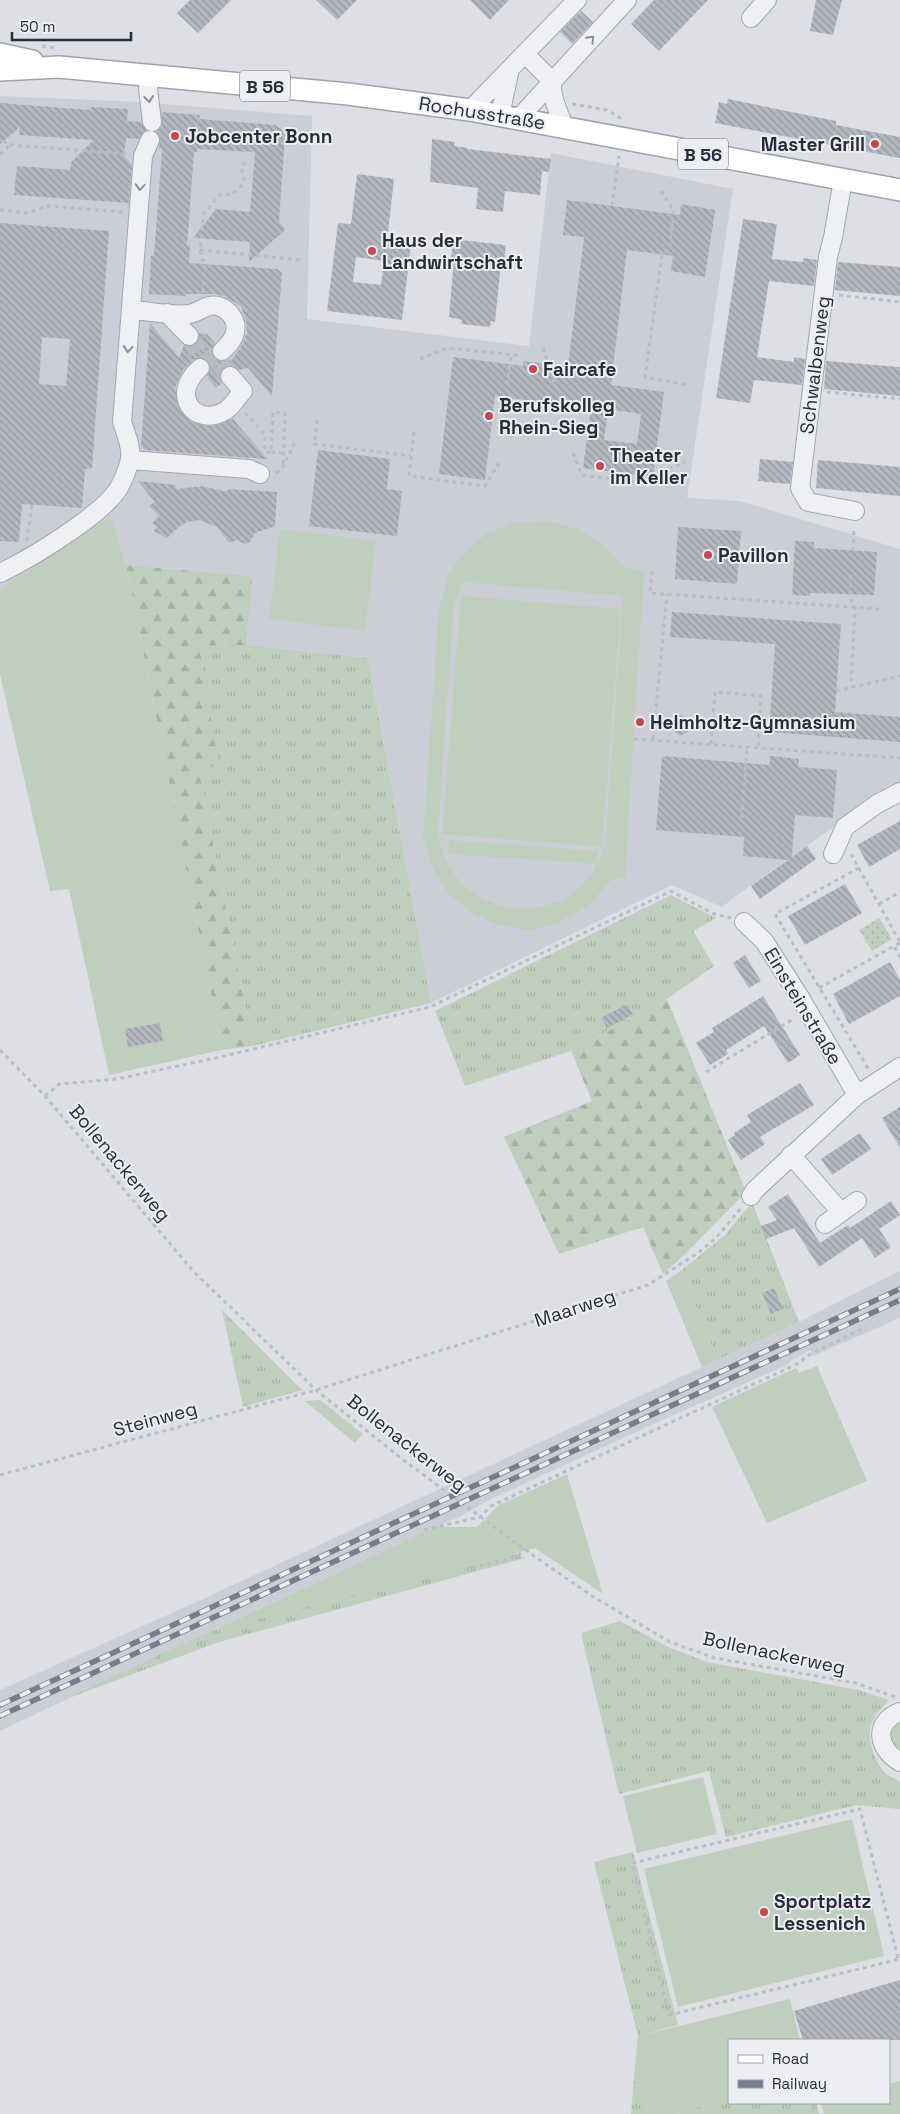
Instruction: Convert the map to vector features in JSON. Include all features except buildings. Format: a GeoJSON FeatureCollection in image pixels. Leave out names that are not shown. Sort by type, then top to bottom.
{"type":"FeatureCollection","features":[{"type":"Feature","properties":{"kind":"main road","name":"Rochusstraße"},"geometry":{"type":"LineString","coordinates":[[0,54],[59,67],[348,94],[470,110],[900,190]]}},
{"type":"Feature","properties":{"kind":"main road","name":"Rochusstraße"},"geometry":{"type":"LineString","coordinates":[[0,70],[59,67]]}},
{"type":"Feature","properties":{"kind":"street"},"geometry":{"type":"LineString","coordinates":[[470,110],[578,0]]}},
{"type":"Feature","properties":{"kind":"street"},"geometry":{"type":"LineString","coordinates":[[509,116],[552,81],[627,0]]}},
{"type":"Feature","properties":{"kind":"street"},"geometry":{"type":"LineString","coordinates":[[751,18],[767,0]]}},
{"type":"Feature","properties":{"kind":"street"},"geometry":{"type":"LineString","coordinates":[[524,54],[552,81],[554,102],[564,126]]}},
{"type":"Feature","properties":{"kind":"street"},"geometry":{"type":"LineString","coordinates":[[509,116],[510,68]]}},
{"type":"Feature","properties":{"kind":"street"},"geometry":{"type":"LineString","coordinates":[[0,573],[34,555],[97,512],[117,491],[130,460],[129,445],[122,422],[138,213],[148,139],[149,75]]}},
{"type":"Feature","properties":{"kind":"street","name":"Schwalbenweg"},"geometry":{"type":"LineString","coordinates":[[843,180],[828,258],[800,488],[808,502],[855,511]]}},
{"type":"Feature","properties":{"kind":"street"},"geometry":{"type":"LineString","coordinates":[[131,310],[191,314],[202,308],[218,306],[228,311],[235,322],[235,333],[230,343],[222,351]]}},
{"type":"Feature","properties":{"kind":"street"},"geometry":{"type":"LineString","coordinates":[[167,313],[189,336]]}},
{"type":"Feature","properties":{"kind":"street"},"geometry":{"type":"LineString","coordinates":[[200,368],[188,380],[186,399],[195,411],[203,415],[213,415],[226,410],[243,391],[230,376]]}},
{"type":"Feature","properties":{"kind":"street"},"geometry":{"type":"LineString","coordinates":[[130,460],[248,469],[260,474]]}},
{"type":"Feature","properties":{"kind":"street"},"geometry":{"type":"LineString","coordinates":[[833,854],[845,827],[877,804],[900,792]]}},
{"type":"Feature","properties":{"kind":"street","name":"Einsteinstraße"},"geometry":{"type":"LineString","coordinates":[[744,922],[764,941],[801,999],[854,1090]]}},
{"type":"Feature","properties":{"kind":"street"},"geometry":{"type":"LineString","coordinates":[[751,1196],[854,1090],[900,1067]]}},
{"type":"Feature","properties":{"kind":"street"},"geometry":{"type":"LineString","coordinates":[[791,1155],[841,1212]]}},
{"type":"Feature","properties":{"kind":"street"},"geometry":{"type":"LineString","coordinates":[[824,1224],[857,1200]]}},
{"type":"Feature","properties":{"kind":"street"},"geometry":{"type":"LineString","coordinates":[[900,1712],[892,1715],[884,1723],[881,1735],[882,1747],[892,1758],[900,1762]]}},
{"type":"Feature","properties":{"kind":"path"},"geometry":{"type":"LineString","coordinates":[[554,102],[564,100],[575,106],[607,110],[624,120]]}},
{"type":"Feature","properties":{"kind":"path"},"geometry":{"type":"LineString","coordinates":[[3,141],[10,145],[148,139]]}},
{"type":"Feature","properties":{"kind":"path"},"geometry":{"type":"LineString","coordinates":[[0,154],[10,145]]}},
{"type":"Feature","properties":{"kind":"path"},"geometry":{"type":"LineString","coordinates":[[612,206],[620,153]]}},
{"type":"Feature","properties":{"kind":"path"},"geometry":{"type":"LineString","coordinates":[[202,308],[205,262],[202,260],[200,250],[204,213],[220,195],[232,194],[242,185],[245,159]]}},
{"type":"Feature","properties":{"kind":"path"},"geometry":{"type":"LineString","coordinates":[[661,191],[674,211],[669,250],[662,255],[645,377],[687,385]]}},
{"type":"Feature","properties":{"kind":"path"},"geometry":{"type":"LineString","coordinates":[[0,210],[27,213],[48,206],[138,213]]}},
{"type":"Feature","properties":{"kind":"path"},"geometry":{"type":"LineString","coordinates":[[200,250],[301,260]]}},
{"type":"Feature","properties":{"kind":"path"},"geometry":{"type":"LineString","coordinates":[[824,293],[900,302]]}},
{"type":"Feature","properties":{"kind":"path"},"geometry":{"type":"LineString","coordinates":[[420,360],[448,348],[522,356]]}},
{"type":"Feature","properties":{"kind":"path"},"geometry":{"type":"LineString","coordinates":[[544,348],[557,392]]}},
{"type":"Feature","properties":{"kind":"path"},"geometry":{"type":"LineString","coordinates":[[508,385],[511,355]]}},
{"type":"Feature","properties":{"kind":"path"},"geometry":{"type":"LineString","coordinates":[[812,390],[900,399]]}},
{"type":"Feature","properties":{"kind":"path"},"geometry":{"type":"LineString","coordinates":[[234,401],[265,434],[265,452],[283,453]]}},
{"type":"Feature","properties":{"kind":"path"},"geometry":{"type":"LineString","coordinates":[[271,452],[274,412],[285,413],[283,467]]}},
{"type":"Feature","properties":{"kind":"path"},"geometry":{"type":"LineString","coordinates":[[316,420],[314,444],[411,456]]}},
{"type":"Feature","properties":{"kind":"path"},"geometry":{"type":"LineString","coordinates":[[414,432],[409,476],[485,486],[501,460]]}},
{"type":"Feature","properties":{"kind":"path"},"geometry":{"type":"LineString","coordinates":[[574,453],[582,475],[655,484],[658,473],[685,462]]}},
{"type":"Feature","properties":{"kind":"path"},"geometry":{"type":"LineString","coordinates":[[26,539],[32,504]]}},
{"type":"Feature","properties":{"kind":"path"},"geometry":{"type":"LineString","coordinates":[[853,551],[854,535]]}},
{"type":"Feature","properties":{"kind":"path"},"geometry":{"type":"LineString","coordinates":[[652,571],[650,593],[879,609]]}},
{"type":"Feature","properties":{"kind":"path"},"geometry":{"type":"LineString","coordinates":[[850,576],[850,598],[855,607],[851,687]]}},
{"type":"Feature","properties":{"kind":"path"},"geometry":{"type":"LineString","coordinates":[[652,739],[667,594]]}},
{"type":"Feature","properties":{"kind":"path"},"geometry":{"type":"LineString","coordinates":[[836,691],[900,676]]}},
{"type":"Feature","properties":{"kind":"path"},"geometry":{"type":"LineString","coordinates":[[712,744],[715,692],[762,696],[758,748]]}},
{"type":"Feature","properties":{"kind":"path"},"geometry":{"type":"LineString","coordinates":[[634,739],[900,758]]}},
{"type":"Feature","properties":{"kind":"path"},"geometry":{"type":"LineString","coordinates":[[742,818],[747,747]]}},
{"type":"Feature","properties":{"kind":"path"},"geometry":{"type":"LineString","coordinates":[[819,988],[900,942],[859,868],[776,914],[819,988],[872,1073],[854,1090]]}},
{"type":"Feature","properties":{"kind":"path"},"geometry":{"type":"LineString","coordinates":[[44,1096],[59,1084],[117,1079],[220,1057],[430,1007],[671,891],[714,914],[744,922]]}},
{"type":"Feature","properties":{"kind":"path"},"geometry":{"type":"LineString","coordinates":[[879,904],[900,892]]}},
{"type":"Feature","properties":{"kind":"path"},"geometry":{"type":"LineString","coordinates":[[894,946],[900,957]]}},
{"type":"Feature","properties":{"kind":"path"},"geometry":{"type":"LineString","coordinates":[[706,1072],[797,1016]]}},
{"type":"Feature","properties":{"kind":"path","name":"Bollenackerweg"},"geometry":{"type":"LineString","coordinates":[[0,1050],[44,1096],[193,1271],[316,1390],[402,1458],[524,1549],[592,1596],[670,1642],[715,1658],[856,1683],[892,1695],[900,1700]]}},
{"type":"Feature","properties":{"kind":"path","name":"Maarweg"},"geometry":{"type":"LineString","coordinates":[[316,1390],[648,1285],[681,1266],[698,1253],[727,1225],[751,1196]]}},
{"type":"Feature","properties":{"kind":"path"},"geometry":{"type":"LineString","coordinates":[[424,1530],[480,1517],[491,1506],[797,1364],[812,1353],[866,1327]]}},
{"type":"Feature","properties":{"kind":"path","name":"Steinweg"},"geometry":{"type":"LineString","coordinates":[[0,1475],[316,1390]]}},
{"type":"Feature","properties":{"kind":"path"},"geometry":{"type":"LineString","coordinates":[[464,1570],[518,1556],[524,1549]]}},
{"type":"Feature","properties":{"kind":"path"},"geometry":{"type":"LineString","coordinates":[[860,1809],[899,1956],[896,1960],[669,2016],[632,1864],[860,1809]]}},
{"type":"Feature","properties":{"kind":"shaded area"},"geometry":{"type":"Polygon","coordinates":[[[0,96],[141,102],[312,116],[307,319],[529,346],[551,153],[733,189],[687,498],[740,501],[900,549],[900,787],[862,807],[722,907],[672,885],[431,1003],[368,658],[246,645],[251,576],[126,565],[109,515],[0,589],[0,96]]]}},
{"type":"Feature","properties":{"kind":"shaded area"},"geometry":{"type":"Polygon","coordinates":[[[900,1271],[900,1318],[813,1356],[810,1350],[787,1365],[489,1500],[463,1515],[208,1632],[0,1731],[0,1690],[203,1599],[799,1322],[900,1271]]]}},
{"type":"Feature","properties":{"kind":"green space"},"geometry":{"type":"Polygon","coordinates":[[[110,515],[126,565],[222,1050],[109,1075],[69,889],[50,891],[0,674],[0,589],[110,515]]]}},
{"type":"Feature","properties":{"kind":"green space"},"geometry":{"type":"Polygon","coordinates":[[[549,521],[578,529],[604,545],[625,567],[644,571],[625,877],[612,879],[587,907],[557,923],[528,931],[499,925],[471,913],[449,894],[433,869],[423,838],[439,608],[449,574],[462,555],[486,534],[516,522],[549,521]],[[463,582],[456,598],[453,615],[438,832],[444,855],[455,875],[469,889],[485,900],[521,909],[540,907],[559,901],[581,886],[590,876],[600,859],[605,846],[623,596],[463,582]]]}},
{"type":"Feature","properties":{"kind":"green space"},"geometry":{"type":"Polygon","coordinates":[[[280,529],[376,541],[365,631],[269,619],[280,529]]]}},
{"type":"Feature","properties":{"kind":"green space"},"geometry":{"type":"Polygon","coordinates":[[[126,565],[252,576],[246,645],[199,646],[218,761],[200,777],[253,1046],[222,1050],[126,565]]]}},
{"type":"Feature","properties":{"kind":"green space"},"geometry":{"type":"Polygon","coordinates":[[[461,596],[621,609],[602,847],[442,834],[461,596]]]}},
{"type":"Feature","properties":{"kind":"green space"},"geometry":{"type":"Polygon","coordinates":[[[246,645],[368,658],[431,1003],[253,1046],[200,777],[199,646],[246,645]]]}},
{"type":"Feature","properties":{"kind":"green space"},"geometry":{"type":"Polygon","coordinates":[[[449,840],[598,851],[597,864],[448,854],[449,840]]]}},
{"type":"Feature","properties":{"kind":"green space"},"geometry":{"type":"Polygon","coordinates":[[[671,895],[716,918],[693,931],[714,966],[667,999],[571,1051],[465,1086],[435,1011],[671,895]]]}},
{"type":"Feature","properties":{"kind":"green space"},"geometry":{"type":"Polygon","coordinates":[[[879,918],[892,939],[872,951],[859,930],[879,918]]]}},
{"type":"Feature","properties":{"kind":"green space"},"geometry":{"type":"Polygon","coordinates":[[[667,999],[746,1192],[663,1274],[643,1227],[559,1254],[504,1137],[592,1101],[571,1051],[667,999]]]}},
{"type":"Feature","properties":{"kind":"green space"},"geometry":{"type":"Polygon","coordinates":[[[752,1202],[799,1322],[717,1360],[682,1270],[726,1234],[752,1202]]]}},
{"type":"Feature","properties":{"kind":"green space"},"geometry":{"type":"Polygon","coordinates":[[[682,1270],[717,1360],[702,1367],[666,1281],[682,1270]]]}},
{"type":"Feature","properties":{"kind":"green space"},"geometry":{"type":"Polygon","coordinates":[[[222,1310],[302,1390],[243,1407],[222,1310]]]}},
{"type":"Feature","properties":{"kind":"green space"},"geometry":{"type":"Polygon","coordinates":[[[817,1366],[867,1481],[767,1523],[712,1407],[796,1368],[799,1373],[817,1366]]]}},
{"type":"Feature","properties":{"kind":"green space"},"geometry":{"type":"Polygon","coordinates":[[[320,1400],[363,1434],[355,1443],[305,1401],[320,1400]]]}},
{"type":"Feature","properties":{"kind":"green space"},"geometry":{"type":"Polygon","coordinates":[[[567,1474],[603,1594],[535,1548],[209,1632],[436,1527],[477,1527],[499,1505],[567,1474]]]}},
{"type":"Feature","properties":{"kind":"green space"},"geometry":{"type":"Polygon","coordinates":[[[514,1553],[525,1558],[216,1643],[61,1701],[208,1632],[514,1553]]]}},
{"type":"Feature","properties":{"kind":"green space"},"geometry":{"type":"Polygon","coordinates":[[[620,1621],[668,1647],[707,1662],[859,1690],[889,1700],[872,1721],[870,1741],[882,1770],[900,1782],[900,1809],[856,1805],[726,1837],[709,1771],[619,1794],[581,1633],[620,1621]]]}},
{"type":"Feature","properties":{"kind":"green space"},"geometry":{"type":"Polygon","coordinates":[[[900,1721],[900,1751],[893,1744],[891,1736],[893,1728],[900,1721]]]}},
{"type":"Feature","properties":{"kind":"green space"},"geometry":{"type":"Polygon","coordinates":[[[703,1777],[717,1834],[637,1853],[623,1796],[703,1777]]]}},
{"type":"Feature","properties":{"kind":"green space","name":"Sportplatz Lessenich"},"geometry":{"type":"Polygon","coordinates":[[[852,1819],[884,1956],[678,2007],[644,1869],[852,1819]]]}},
{"type":"Feature","properties":{"kind":"green space"},"geometry":{"type":"Polygon","coordinates":[[[633,1852],[678,2025],[638,2036],[594,1862],[633,1852]]]}},
{"type":"Feature","properties":{"kind":"green space"},"geometry":{"type":"Polygon","coordinates":[[[790,1999],[800,2039],[728,2039],[728,2097],[677,2114],[649,2114],[634,2077],[638,2036],[790,1999]]]}},
{"type":"Feature","properties":{"kind":"green space"},"geometry":{"type":"Polygon","coordinates":[[[634,2077],[649,2114],[631,2114],[634,2077]]]}},
{"type":"Feature","properties":{"kind":"green space"},"geometry":{"type":"Polygon","coordinates":[[[900,2081],[900,2114],[824,2114],[821,2104],[890,2104],[890,2084],[900,2081]]]}},
{"type":"Feature","properties":{"kind":"green space"},"geometry":{"type":"Polygon","coordinates":[[[728,2097],[728,2104],[816,2104],[819,2114],[677,2114],[728,2097]]]}},
{"type":"Feature","properties":{"kind":"tunnel"},"geometry":{"type":"LineString","coordinates":[[189,336],[205,364]]}},
{"type":"Feature","properties":{"kind":"tunnel"},"geometry":{"type":"LineString","coordinates":[[200,368],[213,357],[230,376]]}},
{"type":"Feature","properties":{"kind":"railway"},"geometry":{"type":"LineString","coordinates":[[0,1705],[900,1289]]}},
{"type":"Feature","properties":{"kind":"railway"},"geometry":{"type":"LineString","coordinates":[[0,1716],[900,1300]]}},
{"type":"Feature","properties":{"kind":"place","name":"Jobcenter Bonn"},"geometry":{"type":"Point","coordinates":[175,136]}},
{"type":"Feature","properties":{"kind":"place","name":"Master Grill"},"geometry":{"type":"Point","coordinates":[875,144]}},
{"type":"Feature","properties":{"kind":"place","name":"Haus der Landwirtschaft"},"geometry":{"type":"Point","coordinates":[372,251]}},
{"type":"Feature","properties":{"kind":"place","name":"Faircafe"},"geometry":{"type":"Point","coordinates":[533,369]}},
{"type":"Feature","properties":{"kind":"place","name":"Berufskolleg Rhein-Sieg"},"geometry":{"type":"Point","coordinates":[489,416]}},
{"type":"Feature","properties":{"kind":"place","name":"Theater im Keller"},"geometry":{"type":"Point","coordinates":[600,466]}},
{"type":"Feature","properties":{"kind":"place","name":"Pavillon"},"geometry":{"type":"Point","coordinates":[708,555]}},
{"type":"Feature","properties":{"kind":"place","name":"Helmholtz-Gymnasium"},"geometry":{"type":"Point","coordinates":[640,722]}},
{"type":"Feature","properties":{"kind":"place","name":"Sportplatz Lessenich"},"geometry":{"type":"Point","coordinates":[764,1912]}}]}
